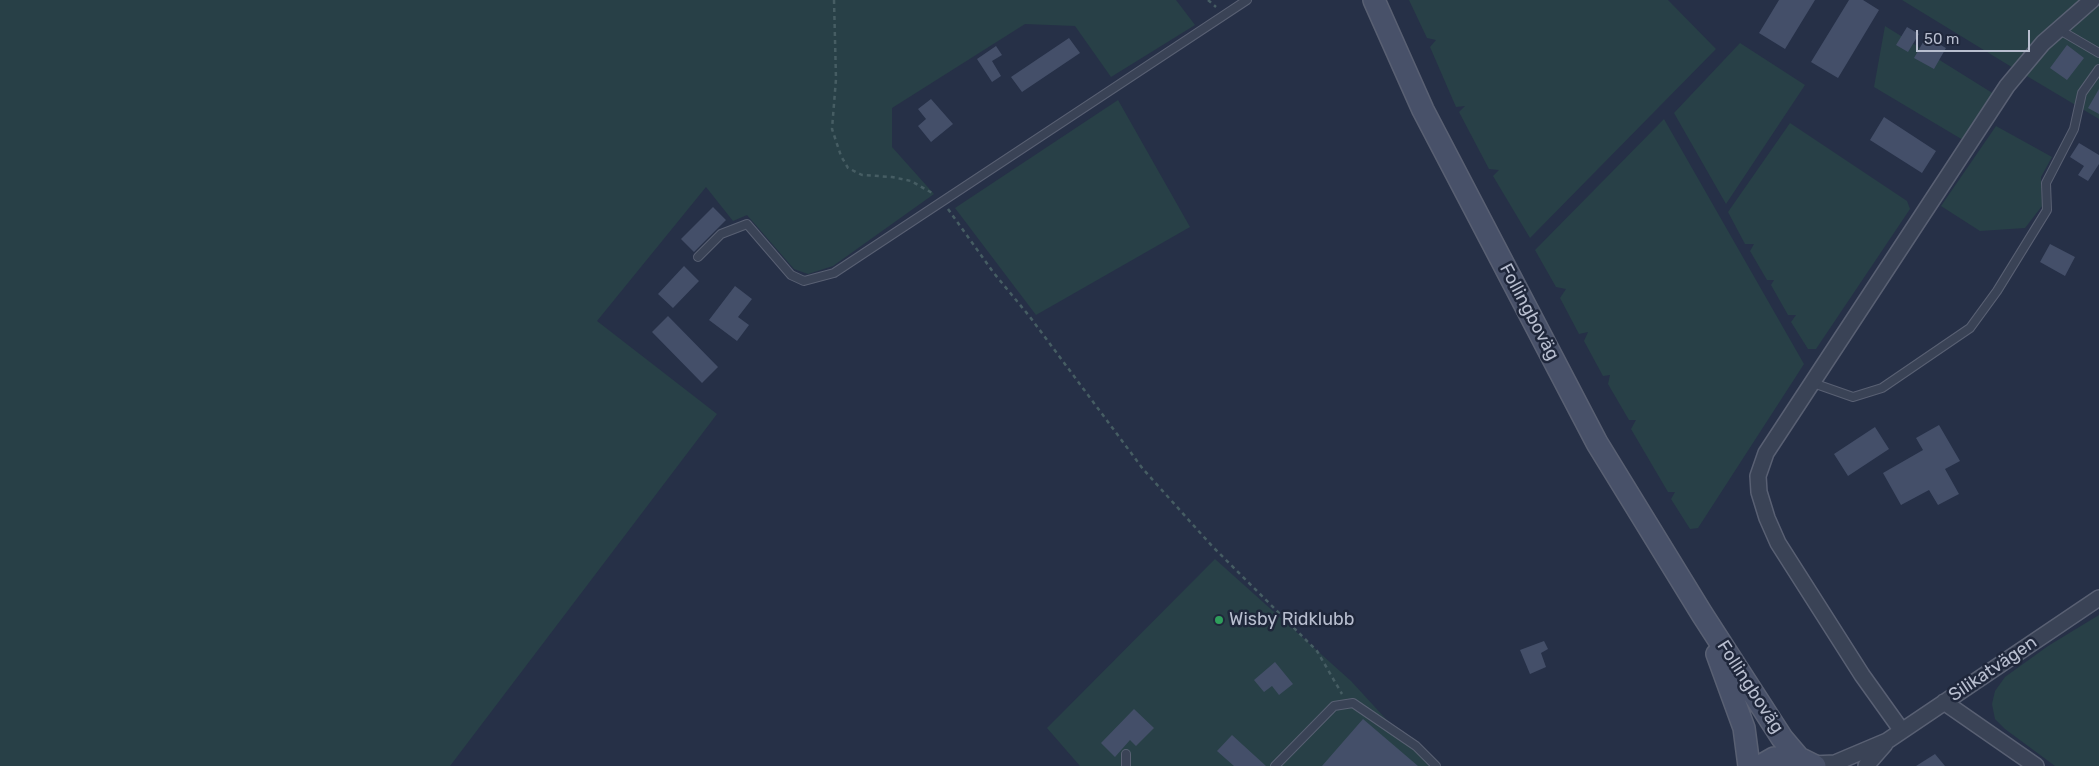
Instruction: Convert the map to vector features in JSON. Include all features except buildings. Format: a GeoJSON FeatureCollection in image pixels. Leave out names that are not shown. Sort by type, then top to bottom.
{"type":"FeatureCollection","features":[{"type":"Feature","properties":{"kind":"main road","name":"Follingboväg"},"geometry":{"type":"LineString","coordinates":[[1374,0],[1423,110],[1597,443],[1702,614],[1782,738],[1809,763]]}},
{"type":"Feature","properties":{"kind":"main road","name":"Follingboväg"},"geometry":{"type":"LineString","coordinates":[[1702,614],[1744,728],[1749,766]]}},
{"type":"Feature","properties":{"kind":"main road"},"geometry":{"type":"LineString","coordinates":[[1760,766],[1774,758],[1809,763]]}},
{"type":"Feature","properties":{"kind":"street"},"geometry":{"type":"LineString","coordinates":[[1902,731],[1862,676],[1778,543],[1767,518],[1759,492],[1758,476],[1766,453],[2007,86],[2043,43],[2092,0]]}},
{"type":"Feature","properties":{"kind":"street","name":"Silikatvägen"},"geometry":{"type":"LineString","coordinates":[[1887,741],[2099,598]]}},
{"type":"Feature","properties":{"kind":"street"},"geometry":{"type":"LineString","coordinates":[[1944,702],[2036,766]]}},
{"type":"Feature","properties":{"kind":"street"},"geometry":{"type":"LineString","coordinates":[[1809,763],[1835,763],[1887,741]]}},
{"type":"Feature","properties":{"kind":"street"},"geometry":{"type":"LineString","coordinates":[[1866,766],[1887,741]]}},
{"type":"Feature","properties":{"kind":"lane"},"geometry":{"type":"LineString","coordinates":[[698,257],[721,234],[747,224],[791,275],[804,281],[834,273],[941,200],[1247,0]]}},
{"type":"Feature","properties":{"kind":"lane"},"geometry":{"type":"LineString","coordinates":[[2058,29],[2099,53]]}},
{"type":"Feature","properties":{"kind":"lane"},"geometry":{"type":"LineString","coordinates":[[1812,383],[1853,397],[1882,388],[1970,328],[1997,291],[2047,210],[2046,183],[2074,129],[2082,93],[2099,69]]}},
{"type":"Feature","properties":{"kind":"lane"},"geometry":{"type":"LineString","coordinates":[[1275,766],[1322,716],[1334,706],[1347,703],[1358,705],[1380,720],[1416,746],[1436,766]]}},
{"type":"Feature","properties":{"kind":"lane"},"geometry":{"type":"LineString","coordinates":[[1126,754],[1126,766]]}},
{"type":"Feature","properties":{"kind":"path"},"geometry":{"type":"LineString","coordinates":[[834,0],[836,79],[832,128],[841,156],[848,168],[862,175],[892,176],[911,181],[941,200],[1143,469],[1212,546],[1317,651],[1331,672],[1347,703]]}},
{"type":"Feature","properties":{"kind":"shaded area"},"geometry":{"type":"Polygon","coordinates":[[[0,0],[1176,0],[1195,25],[1111,77],[1075,26],[1025,24],[892,108],[892,147],[934,194],[833,266],[808,274],[794,269],[747,215],[733,221],[706,187],[597,321],[717,414],[450,766],[0,766],[0,0]]]}},
{"type":"Feature","properties":{"kind":"shaded area"},"geometry":{"type":"Polygon","coordinates":[[[1409,0],[1668,0],[1716,49],[1530,238],[1493,176],[1499,170],[1489,169],[1459,112],[1465,106],[1456,107],[1430,47],[1436,40],[1427,38],[1409,0]]]}},
{"type":"Feature","properties":{"kind":"shaded area"},"geometry":{"type":"Polygon","coordinates":[[[1902,0],[2099,0],[2099,119],[2010,66],[1902,0]]]}},
{"type":"Feature","properties":{"kind":"shaded area"},"geometry":{"type":"Polygon","coordinates":[[[1885,26],[1994,94],[1963,140],[1874,87],[1885,26]]]}},
{"type":"Feature","properties":{"kind":"shaded area"},"geometry":{"type":"Polygon","coordinates":[[[1740,43],[1805,85],[1726,204],[1674,113],[1740,43]]]}},
{"type":"Feature","properties":{"kind":"shaded area"},"geometry":{"type":"Polygon","coordinates":[[[1118,100],[1190,227],[1036,315],[955,208],[1118,100]]]}},
{"type":"Feature","properties":{"kind":"shaded area"},"geometry":{"type":"Polygon","coordinates":[[[1664,119],[1804,364],[1698,528],[1690,529],[1671,499],[1675,492],[1668,492],[1631,429],[1636,420],[1629,420],[1608,384],[1610,375],[1603,376],[1584,341],[1588,332],[1579,334],[1560,298],[1566,289],[1556,287],[1535,250],[1664,119]]]}},
{"type":"Feature","properties":{"kind":"shaded area"},"geometry":{"type":"Polygon","coordinates":[[[1790,123],[1907,201],[1910,209],[1816,349],[1808,349],[1791,322],[1796,315],[1788,315],[1771,285],[1774,280],[1767,280],[1750,251],[1754,244],[1745,244],[1728,212],[1790,123]]]}},
{"type":"Feature","properties":{"kind":"shaded area"},"geometry":{"type":"Polygon","coordinates":[[[1996,126],[2052,157],[2041,177],[2042,206],[2025,228],[1980,231],[1941,206],[1996,126]]]}},
{"type":"Feature","properties":{"kind":"shaded area","name":"Wisby Ridklubb"},"geometry":{"type":"Polygon","coordinates":[[[1215,559],[1351,681],[1429,766],[1080,766],[1047,728],[1215,559]]]}},
{"type":"Feature","properties":{"kind":"shaded area"},"geometry":{"type":"Polygon","coordinates":[[[2099,615],[2099,766],[2055,766],[2005,729],[1995,719],[1992,704],[1995,691],[2005,677],[2048,646],[2099,615]]]}},
{"type":"Feature","properties":{"kind":"place","name":"Wisby Ridklubb"},"geometry":{"type":"Point","coordinates":[1219,620]}}]}
